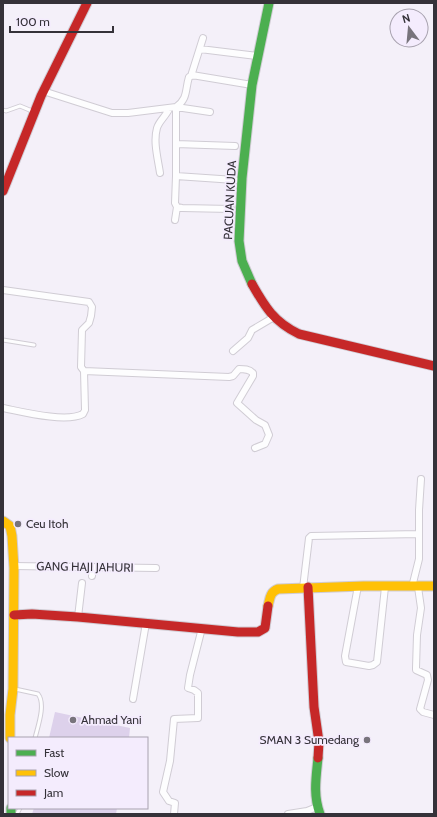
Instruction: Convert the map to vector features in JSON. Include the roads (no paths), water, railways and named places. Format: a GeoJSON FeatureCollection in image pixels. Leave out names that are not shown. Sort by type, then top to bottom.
{"type":"FeatureCollection","features":[{"type":"Feature","properties":{"kind":"street"},"geometry":{"type":"LineString","coordinates":[[3,191],[43,91],[87,3]]}},
{"type":"Feature","properties":{"kind":"street","name":"PACUAN KUDA"},"geometry":{"type":"LineString","coordinates":[[269,3],[252,84],[242,178],[239,241],[242,261],[248,277],[268,311],[288,329],[299,334],[434,366]]}},
{"type":"Feature","properties":{"kind":"street"},"geometry":{"type":"LineString","coordinates":[[175,220],[177,207],[175,204],[176,107],[184,100],[187,83],[203,38]]}},
{"type":"Feature","properties":{"kind":"street"},"geometry":{"type":"LineString","coordinates":[[200,49],[257,56]]}},
{"type":"Feature","properties":{"kind":"street"},"geometry":{"type":"LineString","coordinates":[[190,76],[252,84]]}},
{"type":"Feature","properties":{"kind":"street"},"geometry":{"type":"LineString","coordinates":[[43,91],[112,113],[169,109],[176,107],[210,112]]}},
{"type":"Feature","properties":{"kind":"street"},"geometry":{"type":"LineString","coordinates":[[160,173],[156,145],[157,129],[161,119],[169,109]]}},
{"type":"Feature","properties":{"kind":"street"},"geometry":{"type":"LineString","coordinates":[[176,144],[235,146]]}},
{"type":"Feature","properties":{"kind":"street"},"geometry":{"type":"LineString","coordinates":[[176,176],[234,180]]}},
{"type":"Feature","properties":{"kind":"street"},"geometry":{"type":"LineString","coordinates":[[177,207],[231,209]]}},
{"type":"Feature","properties":{"kind":"street"},"geometry":{"type":"LineString","coordinates":[[3,290],[89,302],[92,307],[91,319],[82,330],[82,367],[84,371],[85,410],[83,414],[80,416],[71,417],[41,415],[3,408]]}},
{"type":"Feature","properties":{"kind":"street"},"geometry":{"type":"LineString","coordinates":[[232,351],[248,338],[252,330],[274,317]]}},
{"type":"Feature","properties":{"kind":"street"},"geometry":{"type":"LineString","coordinates":[[84,371],[229,377],[233,376],[239,369],[249,370],[253,372],[252,376],[237,403],[267,427],[268,435],[265,444],[255,448]]}},
{"type":"Feature","properties":{"kind":"street"},"geometry":{"type":"LineString","coordinates":[[421,479],[419,510],[419,559],[415,587],[421,608],[417,634],[416,670],[427,675],[428,680],[420,709],[423,712],[434,715]]}},
{"type":"Feature","properties":{"kind":"street"},"geometry":{"type":"LineString","coordinates":[[3,521],[10,526],[12,536],[13,566],[13,689],[10,715],[10,737]]}},
{"type":"Feature","properties":{"kind":"street"},"geometry":{"type":"LineString","coordinates":[[288,814],[318,811],[314,792],[319,752],[317,719],[314,708],[305,588],[309,538],[311,536],[419,534]]}},
{"type":"Feature","properties":{"kind":"street","name":"GANG HAJI JAHURI"},"geometry":{"type":"LineString","coordinates":[[13,566],[156,568]]}},
{"type":"Feature","properties":{"kind":"street"},"geometry":{"type":"LineString","coordinates":[[92,576],[93,566]]}},
{"type":"Feature","properties":{"kind":"street"},"geometry":{"type":"LineString","coordinates":[[78,617],[82,583]]}},
{"type":"Feature","properties":{"kind":"street"},"geometry":{"type":"LineString","coordinates":[[14,615],[32,614],[78,617],[238,632],[258,632],[262,631],[267,623],[270,595],[273,591],[278,589],[358,586],[434,586]]}},
{"type":"Feature","properties":{"kind":"street"},"geometry":{"type":"LineString","coordinates":[[358,586],[345,660],[346,662],[369,666],[377,662],[385,587]]}},
{"type":"Feature","properties":{"kind":"street"},"geometry":{"type":"LineString","coordinates":[[133,698],[146,623]]}},
{"type":"Feature","properties":{"kind":"street"},"geometry":{"type":"LineString","coordinates":[[174,814],[175,803],[169,801],[163,792],[170,761],[174,719],[198,718],[198,693],[188,688],[202,628]]}},
{"type":"Feature","properties":{"kind":"lane"},"geometry":{"type":"LineString","coordinates":[[3,110],[6,111],[20,106],[34,112]]}},
{"type":"Feature","properties":{"kind":"lane"},"geometry":{"type":"LineString","coordinates":[[3,340],[34,345]]}},
{"type":"Feature","properties":{"kind":"lane"},"geometry":{"type":"LineString","coordinates":[[13,689],[38,694],[40,696],[42,704],[35,737]]}},
{"type":"Feature","properties":{"kind":"place","name":"Ceu Itoh"},"geometry":{"type":"Point","coordinates":[18,524]}},
{"type":"Feature","properties":{"kind":"place","name":"Ahmad Yani"},"geometry":{"type":"Point","coordinates":[73,720]}},
{"type":"Feature","properties":{"kind":"place","name":"SMAN 3 Sumedang"},"geometry":{"type":"Point","coordinates":[367,740]}}]}
